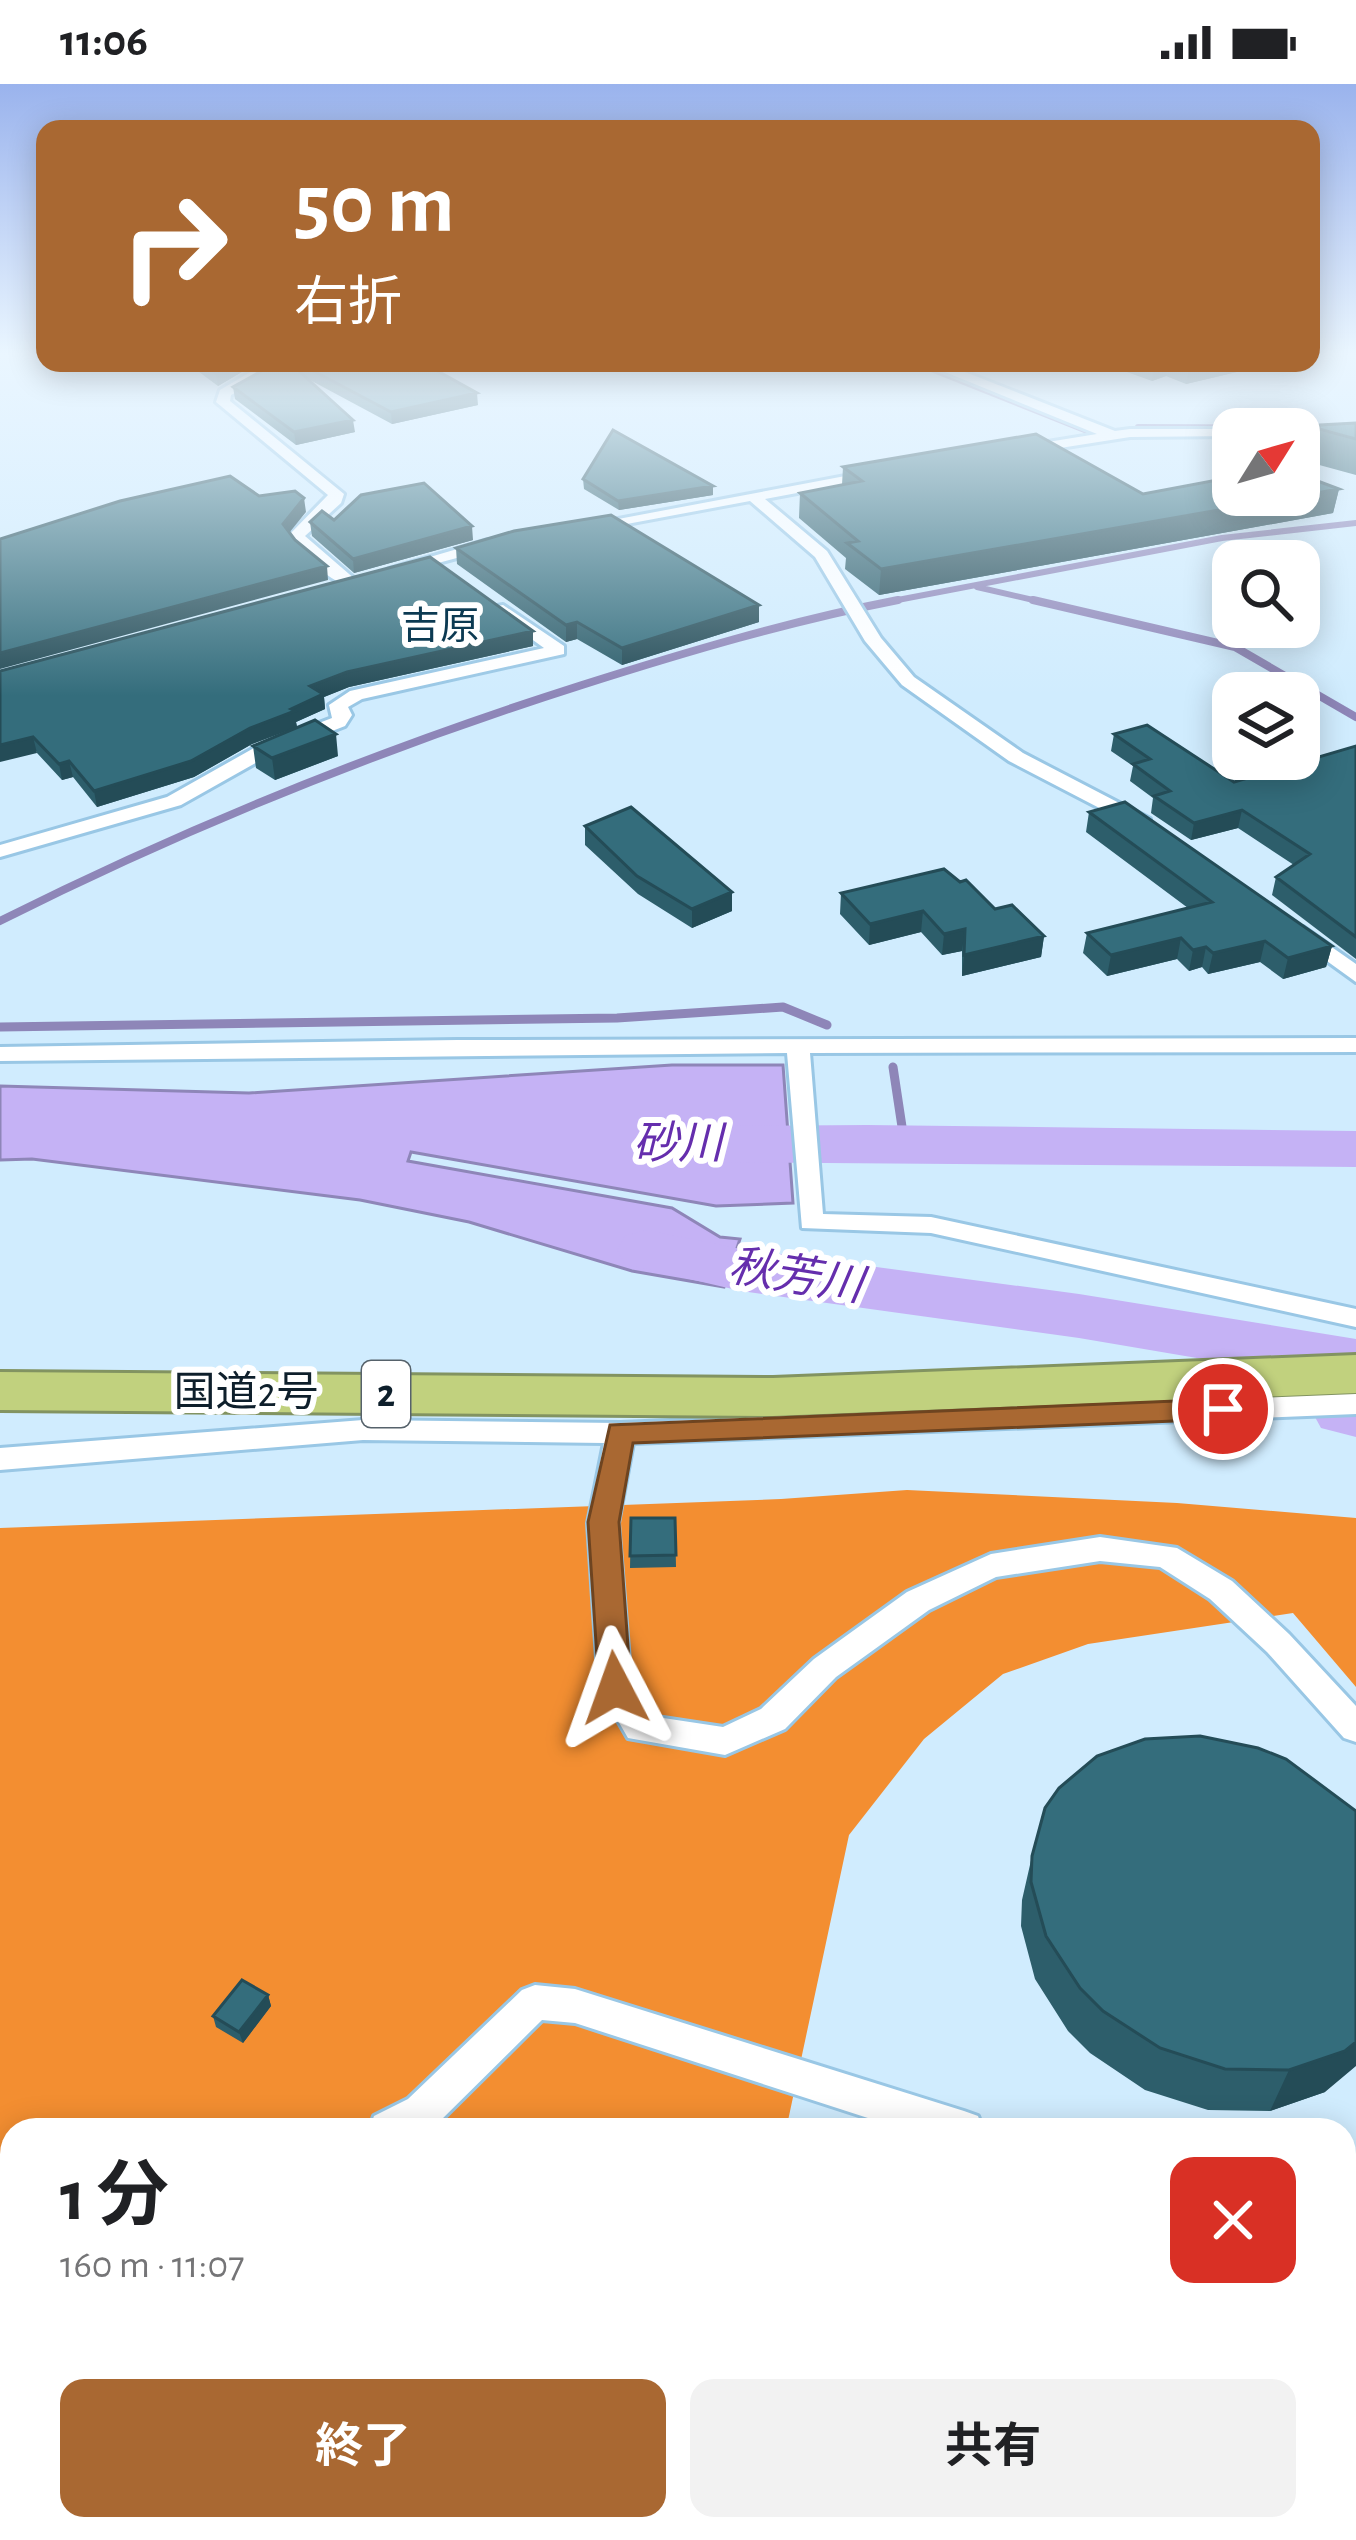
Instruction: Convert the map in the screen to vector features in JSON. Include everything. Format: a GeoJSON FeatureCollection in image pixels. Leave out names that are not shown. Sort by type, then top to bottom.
{"type":"FeatureCollection","features":[{"type":"Feature","properties":{"kind":"highway","name":"国道2号"},"geometry":{"type":"LineString","coordinates":[[0,1391],[776,1412],[1356,1373]]}},
{"type":"Feature","properties":{"kind":"street"},"geometry":{"type":"LineString","coordinates":[[302,467],[336,494],[336,500],[297,535],[350,583]]}},
{"type":"Feature","properties":{"kind":"street"},"geometry":{"type":"LineString","coordinates":[[557,532],[886,472]]}},
{"type":"Feature","properties":{"kind":"street"},"geometry":{"type":"LineString","coordinates":[[755,498],[820,554],[891,664],[926,694],[1016,758],[1124,810],[1158,833]]}},
{"type":"Feature","properties":{"kind":"street"},"geometry":{"type":"LineString","coordinates":[[329,588],[513,539]]}},
{"type":"Feature","properties":{"kind":"street"},"geometry":{"type":"LineString","coordinates":[[433,559],[451,572]]}},
{"type":"Feature","properties":{"kind":"street"},"geometry":{"type":"LineString","coordinates":[[0,851],[174,801],[261,752],[339,722],[344,716],[338,705],[356,695],[558,650],[486,598]]}},
{"type":"Feature","properties":{"kind":"street"},"geometry":{"type":"LineString","coordinates":[[1287,921],[1356,975]]}},
{"type":"Feature","properties":{"kind":"street"},"geometry":{"type":"LineString","coordinates":[[798,1046],[812,1222],[931,1226],[1356,1318]]}},
{"type":"Feature","properties":{"kind":"street"},"geometry":{"type":"LineString","coordinates":[[0,1054],[1356,1046]]}},
{"type":"Feature","properties":{"kind":"street"},"geometry":{"type":"LineString","coordinates":[[0,1459],[363,1430],[620,1432],[776,1412],[1356,1404]]}},
{"type":"Feature","properties":{"kind":"street"},"geometry":{"type":"LineString","coordinates":[[620,1432],[603,1522],[615,1688],[640,1729],[725,1742],[773,1720],[824,1668],[918,1601],[991,1566],[1100,1549],[1166,1556],[1221,1590],[1278,1642],[1356,1728]]}},
{"type":"Feature","properties":{"kind":"street"},"geometry":{"type":"LineString","coordinates":[[409,2118],[535,2002],[575,2006],[926,2118]]}},
{"type":"Feature","properties":{"kind":"shaded area"},"geometry":{"type":"Polygon","coordinates":[[[907,1490],[1177,1503],[1356,1518],[1356,1687],[1293,1613],[1088,1644],[1003,1674],[924,1739],[849,1835],[789,2118],[0,2118],[0,1528],[781,1499],[907,1490]]]}},
{"type":"Feature","properties":{"kind":"water"},"geometry":{"type":"Polygon","coordinates":[[[672,1065],[783,1065],[793,1203],[716,1206],[411,1152],[408,1161],[672,1208],[720,1237],[740,1239],[724,1287],[632,1271],[469,1222],[360,1200],[32,1159],[0,1160],[0,1086],[249,1093],[672,1065]]]}},
{"type":"Feature","properties":{"kind":"building"},"geometry":{"type":"Polygon","coordinates":[[[591,467],[678,467],[713,486],[618,501],[583,479],[591,467]]]}},
{"type":"Feature","properties":{"kind":"building"},"geometry":{"type":"Polygon","coordinates":[[[843,467],[1094,467],[1143,494],[1212,481],[1212,511],[881,569],[847,543],[858,541],[800,493],[862,481],[843,467]]]}},
{"type":"Feature","properties":{"kind":"building"},"geometry":{"type":"Polygon","coordinates":[[[230,476],[259,496],[295,491],[304,498],[283,524],[327,566],[0,653],[0,539],[120,501],[230,476]]]}},
{"type":"Feature","properties":{"kind":"building"},"geometry":{"type":"Polygon","coordinates":[[[1320,482],[1339,489],[1320,492],[1320,482]]]}},
{"type":"Feature","properties":{"kind":"building"},"geometry":{"type":"Polygon","coordinates":[[[424,483],[472,526],[353,559],[310,522],[322,511],[334,520],[361,495],[424,483]]]}},
{"type":"Feature","properties":{"kind":"building"},"geometry":{"type":"Polygon","coordinates":[[[611,515],[759,605],[622,648],[577,622],[566,625],[456,548],[514,531],[611,515]]]}},
{"type":"Feature","properties":{"kind":"building"},"geometry":{"type":"Polygon","coordinates":[[[430,557],[533,631],[347,672],[310,686],[323,694],[291,709],[295,711],[250,728],[191,761],[94,791],[69,761],[59,764],[33,737],[0,745],[0,671],[430,557]]]}},
{"type":"Feature","properties":{"kind":"building"},"geometry":{"type":"Polygon","coordinates":[[[315,720],[336,734],[272,758],[253,746],[315,720]]]}},
{"type":"Feature","properties":{"kind":"building"},"geometry":{"type":"Polygon","coordinates":[[[1147,725],[1212,768],[1212,780],[1234,782],[1320,780],[1320,757],[1356,746],[1356,937],[1276,877],[1310,854],[1242,810],[1194,823],[1154,796],[1170,791],[1133,764],[1150,759],[1114,734],[1147,725]]]}},
{"type":"Feature","properties":{"kind":"building"},"geometry":{"type":"Polygon","coordinates":[[[1125,802],[1332,946],[1288,958],[1265,941],[1213,953],[1206,947],[1193,950],[1181,938],[1111,955],[1087,933],[1212,902],[1089,812],[1125,802]]]}},
{"type":"Feature","properties":{"kind":"building"},"geometry":{"type":"Polygon","coordinates":[[[631,807],[732,892],[692,909],[637,876],[585,826],[631,807]]]}},
{"type":"Feature","properties":{"kind":"building"},"geometry":{"type":"Polygon","coordinates":[[[944,869],[960,882],[966,880],[995,909],[1012,905],[1044,936],[964,955],[965,929],[944,934],[923,911],[870,924],[841,893],[944,869]]]}},
{"type":"Feature","properties":{"kind":"building"},"geometry":{"type":"Polygon","coordinates":[[[631,1518],[675,1518],[676,1555],[630,1556],[631,1518]]]}},
{"type":"Feature","properties":{"kind":"building"},"geometry":{"type":"Polygon","coordinates":[[[1200,1736],[1286,1759],[1356,1811],[1356,2042],[1345,2051],[1289,2070],[1225,2069],[1160,2048],[1103,2011],[1080,1988],[1046,1936],[1031,1882],[1032,1856],[1045,1808],[1059,1788],[1097,1756],[1145,1739],[1200,1736]]]}},
{"type":"Feature","properties":{"kind":"building"},"geometry":{"type":"Polygon","coordinates":[[[242,1980],[268,1995],[239,2032],[213,2016],[242,1980]]]}},
{"type":"Feature","properties":{"kind":"waterway"},"geometry":{"type":"LineString","coordinates":[[882,603],[1222,538],[1356,523]]}},
{"type":"Feature","properties":{"kind":"waterway"},"geometry":{"type":"LineString","coordinates":[[977,587],[1046,603]]}},
{"type":"Feature","properties":{"kind":"waterway"},"geometry":{"type":"LineString","coordinates":[[0,921],[214,821],[432,736],[699,649],[898,600]]}},
{"type":"Feature","properties":{"kind":"waterway"},"geometry":{"type":"LineString","coordinates":[[1033,600],[1235,647],[1356,717]]}},
{"type":"Feature","properties":{"kind":"waterway"},"geometry":{"type":"LineString","coordinates":[[0,1027],[617,1018],[783,1007],[827,1025]]}},
{"type":"Feature","properties":{"kind":"waterway"},"geometry":{"type":"LineString","coordinates":[[893,1067],[904,1140]]}},
{"type":"Feature","properties":{"kind":"waterway","name":"砂川"},"geometry":{"type":"LineString","coordinates":[[704,1144],[1356,1149]]}},
{"type":"Feature","properties":{"kind":"waterway","name":"秋芳川"},"geometry":{"type":"LineString","coordinates":[[647,1250],[741,1270],[1079,1316],[1356,1362]]}},
{"type":"Feature","properties":{"kind":"waterway"},"geometry":{"type":"LineString","coordinates":[[1336,1417],[1356,1422]]}},
{"type":"Feature","properties":{"kind":"district","name":"吉原"},"geometry":{"type":"Point","coordinates":[440,627]}},
{"type":"Feature","properties":{"kind":"route"},"geometry":{"type":"LineString","coordinates":[[615,1688],[603,1522],[620,1432],[1223,1409]]}}]}
